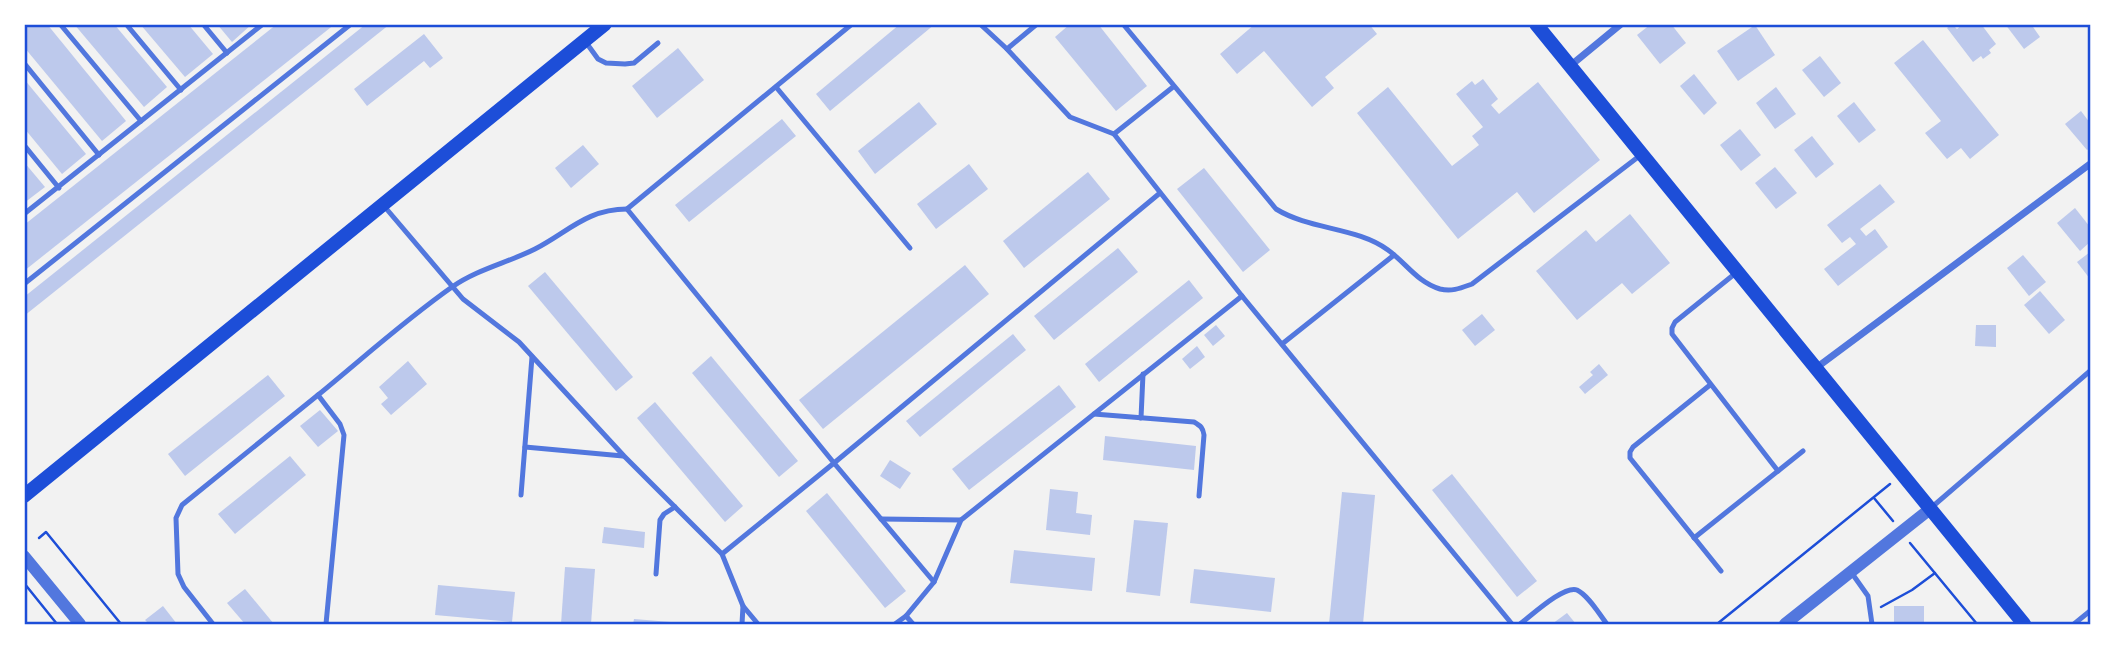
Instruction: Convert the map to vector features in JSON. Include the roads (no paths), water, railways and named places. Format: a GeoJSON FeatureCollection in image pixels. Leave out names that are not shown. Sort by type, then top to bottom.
{"type":"FeatureCollection","features":[{"type":"Feature","properties":{"kind":"main road"},"geometry":{"type":"LineString","coordinates":[[24,496],[606,24]]}},
{"type":"Feature","properties":{"kind":"main road"},"geometry":{"type":"LineString","coordinates":[[1536,24],[2024,625]]}},
{"type":"Feature","properties":{"kind":"street"},"geometry":{"type":"LineString","coordinates":[[1570,66],[1621,24]]}},
{"type":"Feature","properties":{"kind":"street"},"geometry":{"type":"LineString","coordinates":[[1816,368],[2091,164]]}},
{"type":"Feature","properties":{"kind":"street"},"geometry":{"type":"LineString","coordinates":[[1785,625],[1930,509]]}},
{"type":"Feature","properties":{"kind":"street"},"geometry":{"type":"LineString","coordinates":[[24,556],[80,625]]}},
{"type":"Feature","properties":{"kind":"lane"},"geometry":{"type":"LineString","coordinates":[[60,24],[141,121]]}},
{"type":"Feature","properties":{"kind":"lane"},"geometry":{"type":"LineString","coordinates":[[126,24],[181,90]]}},
{"type":"Feature","properties":{"kind":"lane"},"geometry":{"type":"LineString","coordinates":[[203,24],[227,53]]}},
{"type":"Feature","properties":{"kind":"lane"},"geometry":{"type":"LineString","coordinates":[[24,214],[263,24]]}},
{"type":"Feature","properties":{"kind":"lane"},"geometry":{"type":"LineString","coordinates":[[24,284],[351,24]]}},
{"type":"Feature","properties":{"kind":"lane"},"geometry":{"type":"LineString","coordinates":[[213,625],[184,587],[178,574],[176,518],[182,505],[453,287],[489,267],[536,248],[594,213],[627,209],[852,24]]}},
{"type":"Feature","properties":{"kind":"lane"},"geometry":{"type":"LineString","coordinates":[[980,24],[1070,117],[1114,135],[1242,296],[1512,625]]}},
{"type":"Feature","properties":{"kind":"lane"},"geometry":{"type":"LineString","coordinates":[[1007,49],[1037,24]]}},
{"type":"Feature","properties":{"kind":"lane"},"geometry":{"type":"LineString","coordinates":[[1123,24],[1276,209],[1292,219],[1372,240],[1394,255],[1417,277],[1440,289],[1456,290],[1472,284],[1642,154]]}},
{"type":"Feature","properties":{"kind":"lane"},"geometry":{"type":"LineString","coordinates":[[585,41],[598,59],[606,63],[625,64],[634,63],[658,43]]}},
{"type":"Feature","properties":{"kind":"lane"},"geometry":{"type":"LineString","coordinates":[[24,63],[99,155]]}},
{"type":"Feature","properties":{"kind":"lane"},"geometry":{"type":"LineString","coordinates":[[776,87],[910,248]]}},
{"type":"Feature","properties":{"kind":"lane"},"geometry":{"type":"LineString","coordinates":[[1114,135],[1173,87]]}},
{"type":"Feature","properties":{"kind":"lane"},"geometry":{"type":"LineString","coordinates":[[24,145],[59,188]]}},
{"type":"Feature","properties":{"kind":"lane"},"geometry":{"type":"LineString","coordinates":[[722,554],[1160,193]]}},
{"type":"Feature","properties":{"kind":"lane"},"geometry":{"type":"LineString","coordinates":[[382,204],[463,299],[519,342],[624,456],[722,554],[743,606],[758,625]]}},
{"type":"Feature","properties":{"kind":"lane"},"geometry":{"type":"LineString","coordinates":[[627,209],[934,582]]}},
{"type":"Feature","properties":{"kind":"lane"},"geometry":{"type":"LineString","coordinates":[[1282,344],[1394,255]]}},
{"type":"Feature","properties":{"kind":"lane"},"geometry":{"type":"LineString","coordinates":[[1737,271],[1675,322],[1672,328],[1675,341],[1778,471]]}},
{"type":"Feature","properties":{"kind":"lane"},"geometry":{"type":"LineString","coordinates":[[895,625],[934,582],[961,520],[1242,296]]}},
{"type":"Feature","properties":{"kind":"lane"},"geometry":{"type":"LineString","coordinates":[[521,495],[532,357]]}},
{"type":"Feature","properties":{"kind":"lane"},"geometry":{"type":"LineString","coordinates":[[1930,509],[2091,371]]}},
{"type":"Feature","properties":{"kind":"lane"},"geometry":{"type":"LineString","coordinates":[[1141,418],[1143,374]]}},
{"type":"Feature","properties":{"kind":"lane"},"geometry":{"type":"LineString","coordinates":[[1710,385],[1629,453],[1630,458],[1721,571]]}},
{"type":"Feature","properties":{"kind":"lane"},"geometry":{"type":"LineString","coordinates":[[318,395],[340,424],[344,435],[326,625]]}},
{"type":"Feature","properties":{"kind":"lane"},"geometry":{"type":"LineString","coordinates":[[1094,414],[1194,422],[1203,429],[1199,496]]}},
{"type":"Feature","properties":{"kind":"lane"},"geometry":{"type":"LineString","coordinates":[[525,447],[624,456]]}},
{"type":"Feature","properties":{"kind":"lane"},"geometry":{"type":"LineString","coordinates":[[1695,538],[1803,451]]}},
{"type":"Feature","properties":{"kind":"lane"},"geometry":{"type":"LineString","coordinates":[[656,574],[660,520],[675,507]]}},
{"type":"Feature","properties":{"kind":"lane"},"geometry":{"type":"LineString","coordinates":[[881,519],[961,520]]}},
{"type":"Feature","properties":{"kind":"lane"},"geometry":{"type":"LineString","coordinates":[[1851,572],[1868,596],[1872,625]]}},
{"type":"Feature","properties":{"kind":"lane"},"geometry":{"type":"LineString","coordinates":[[1520,625],[1569,589],[1585,597],[1606,625]]}},
{"type":"Feature","properties":{"kind":"lane"},"geometry":{"type":"LineString","coordinates":[[742,625],[743,606]]}},
{"type":"Feature","properties":{"kind":"lane"},"geometry":{"type":"LineString","coordinates":[[2074,625],[2091,611]]}},
{"type":"Feature","properties":{"kind":"lane"},"geometry":{"type":"LineString","coordinates":[[906,615],[913,625]]}}]}
